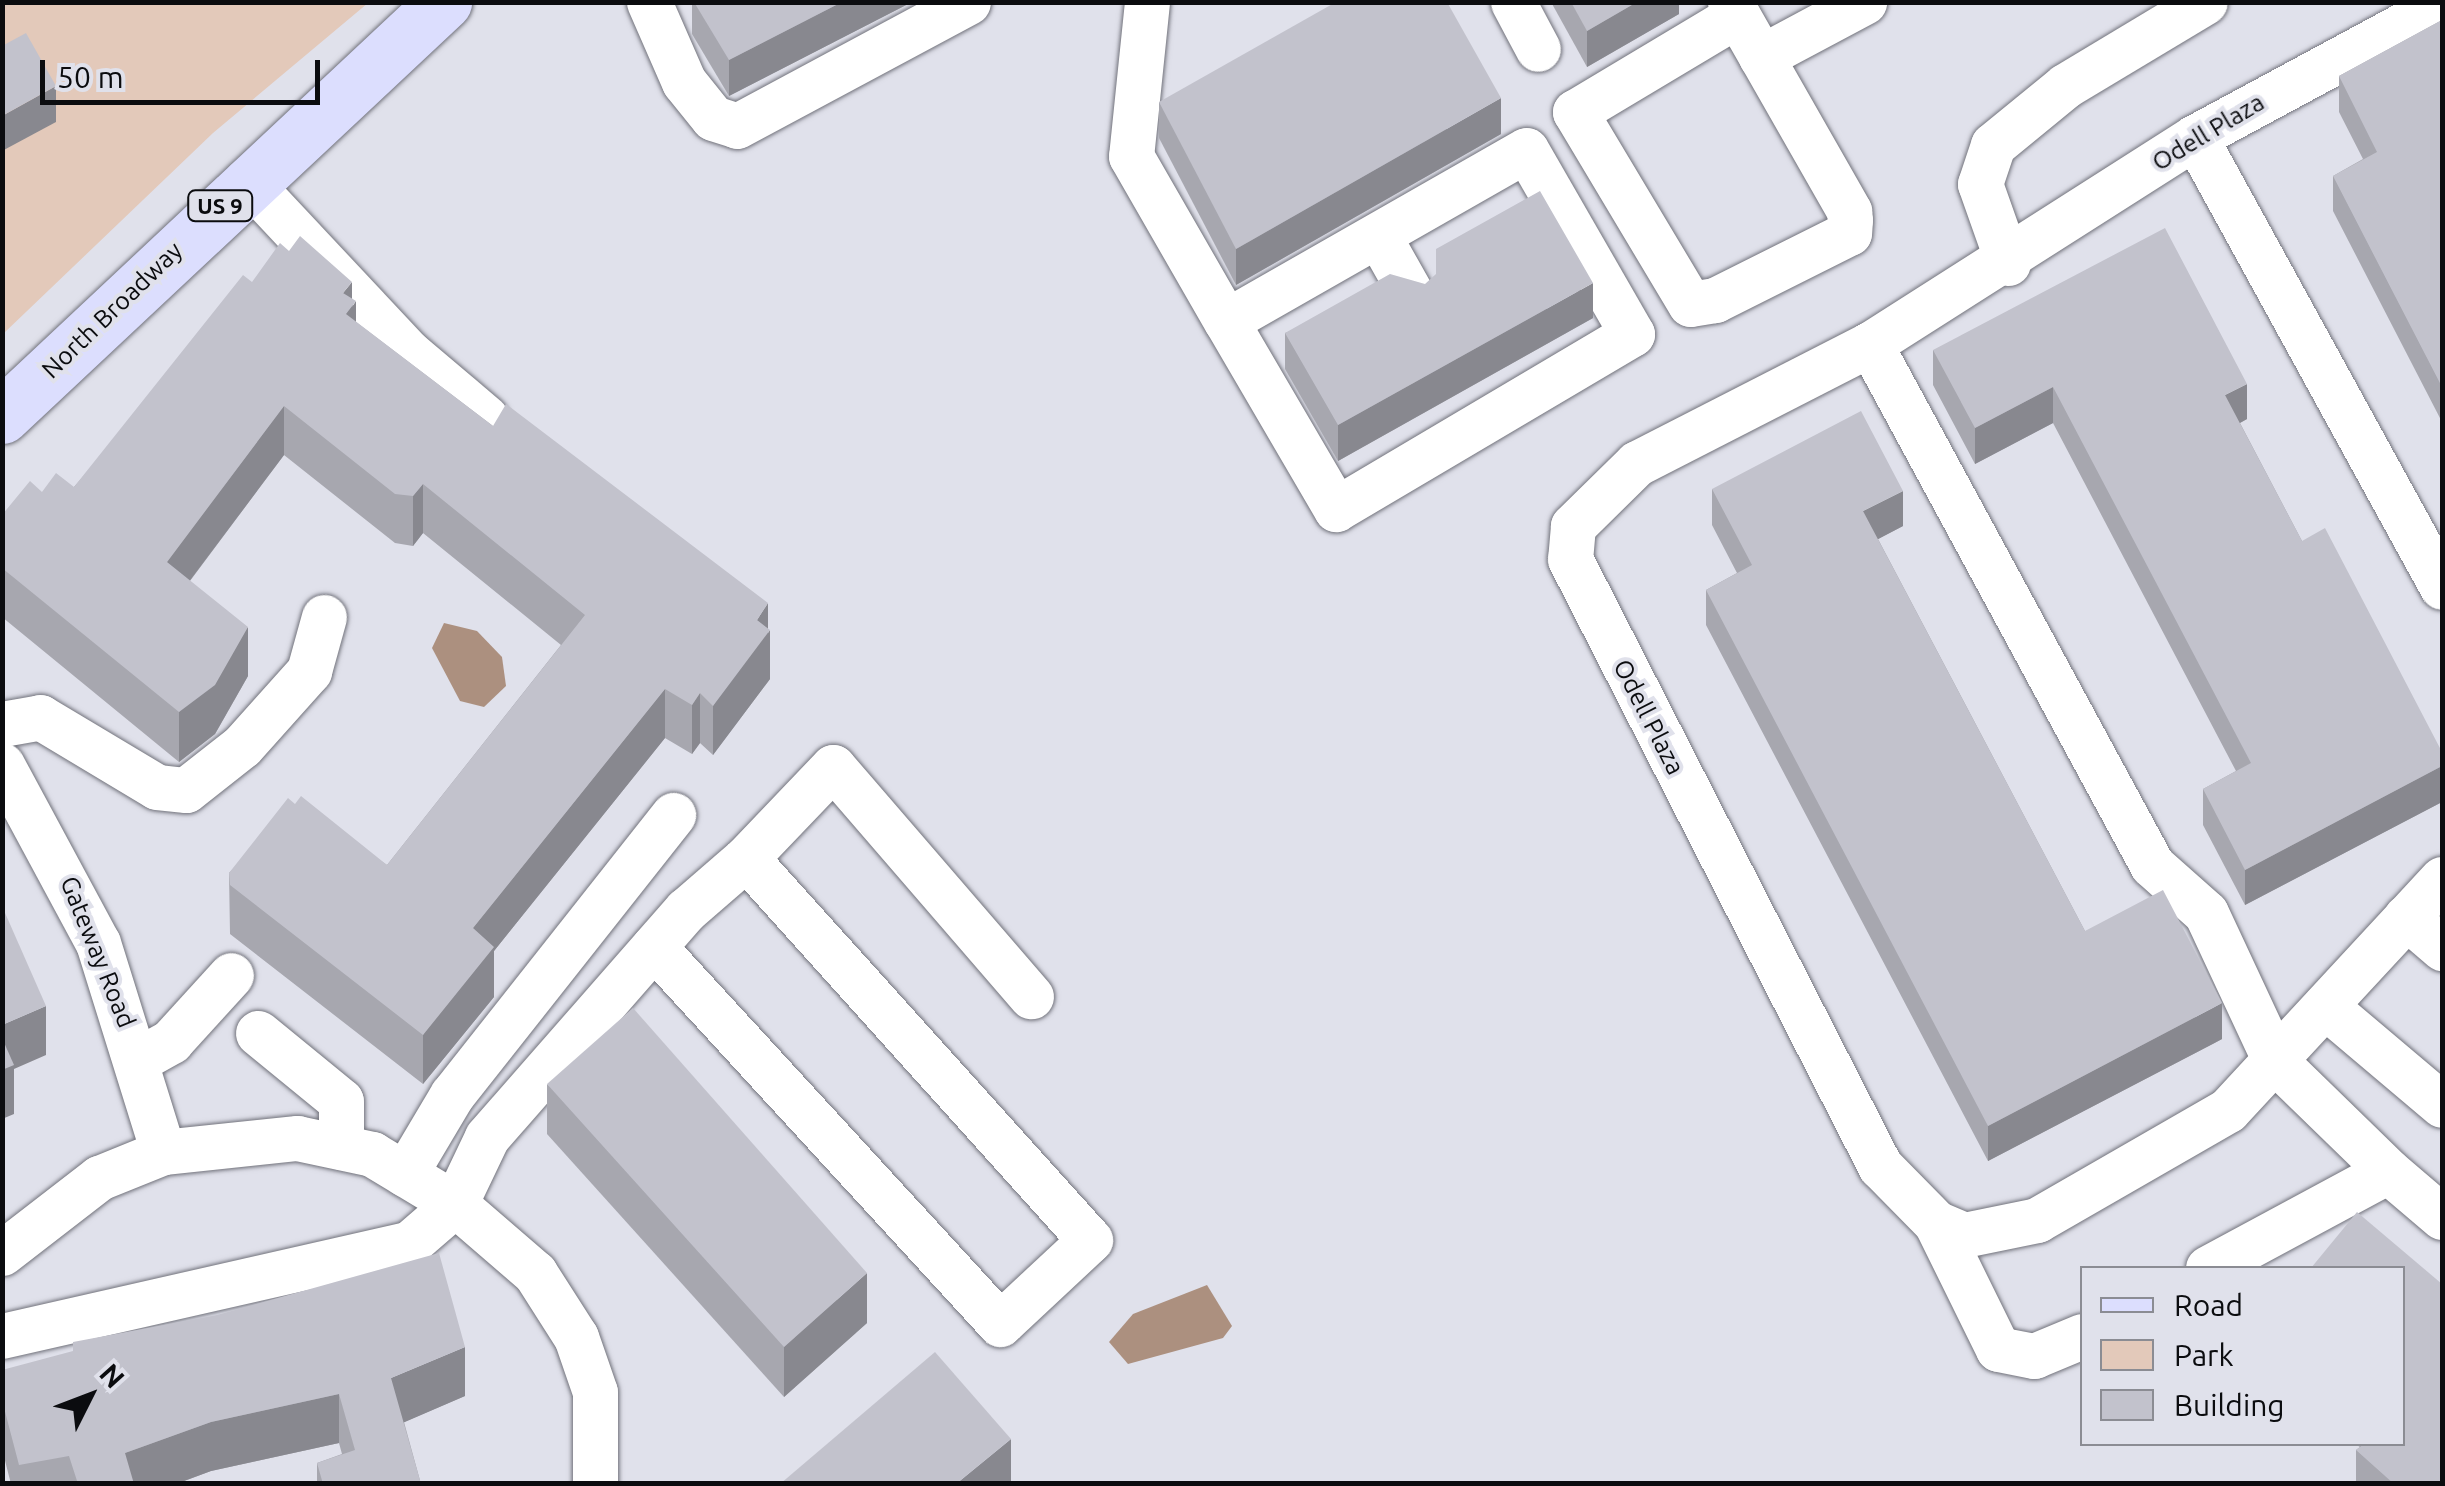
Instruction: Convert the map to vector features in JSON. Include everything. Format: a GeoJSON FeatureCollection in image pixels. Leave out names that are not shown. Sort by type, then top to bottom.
{"type":"FeatureCollection","features":[{"type":"Feature","properties":{"kind":"main road","name":"North Broadway"},"geometry":{"type":"LineString","coordinates":[[2,416],[247,180],[444,2]]}},
{"type":"Feature","properties":{"kind":"street"},"geometry":{"type":"LineString","coordinates":[[667,9],[684,82],[713,118],[737,126],[968,2]]}},
{"type":"Feature","properties":{"kind":"street"},"geometry":{"type":"LineString","coordinates":[[1147,2],[1131,156],[1226,321],[1336,509],[1632,334],[1526,150],[1226,321]]}},
{"type":"Feature","properties":{"kind":"street"},"geometry":{"type":"LineString","coordinates":[[1513,2],[1538,49]]}},
{"type":"Feature","properties":{"kind":"street"},"geometry":{"type":"LineString","coordinates":[[1761,57],[1864,2]]}},
{"type":"Feature","properties":{"kind":"street"},"geometry":{"type":"LineString","coordinates":[[2008,263],[1980,184],[1993,146],[2065,86],[2205,2]]}},
{"type":"Feature","properties":{"kind":"street","name":"Odell Plaza"},"geometry":{"type":"LineString","coordinates":[[2080,1337],[2034,1356],[1998,1349],[1936,1224],[1880,1166],[1570,559],[1574,526],[1637,462],[1870,344],[2008,263],[2195,137],[2433,6]]}},
{"type":"Feature","properties":{"kind":"street"},"geometry":{"type":"LineString","coordinates":[[1733,9],[1849,212],[1849,232],[1715,300],[1690,304],[1576,112],[1733,9]]}},
{"type":"Feature","properties":{"kind":"street"},"geometry":{"type":"LineString","coordinates":[[1135,120],[1185,93]]}},
{"type":"Feature","properties":{"kind":"street"},"geometry":{"type":"LineString","coordinates":[[2195,137],[2442,587]]}},
{"type":"Feature","properties":{"kind":"street"},"geometry":{"type":"LineString","coordinates":[[247,180],[408,352],[486,418]]}},
{"type":"Feature","properties":{"kind":"street"},"geometry":{"type":"LineString","coordinates":[[1378,235],[1413,297]]}},
{"type":"Feature","properties":{"kind":"street"},"geometry":{"type":"LineString","coordinates":[[1870,344],[2152,866],[2206,913],[2276,1061],[2388,1172],[2442,1217]]}},
{"type":"Feature","properties":{"kind":"street"},"geometry":{"type":"LineString","coordinates":[[2,724],[40,717],[157,788],[186,790],[242,746],[309,671],[324,617]]}},
{"type":"Feature","properties":{"kind":"street","name":"Gateway Road"},"geometry":{"type":"LineString","coordinates":[[2,765],[60,858],[139,1058],[163,1152]]}},
{"type":"Feature","properties":{"kind":"street"},"geometry":{"type":"LineString","coordinates":[[2,1336],[410,1244],[455,1204],[486,1137],[654,947],[833,767],[1031,996]]}},
{"type":"Feature","properties":{"kind":"street"},"geometry":{"type":"LineString","coordinates":[[405,1174],[452,1095],[673,815]]}},
{"type":"Feature","properties":{"kind":"street"},"geometry":{"type":"LineString","coordinates":[[654,947],[1000,1324],[1090,1240],[746,858]]}},
{"type":"Feature","properties":{"kind":"street"},"geometry":{"type":"LineString","coordinates":[[1936,1224],[1993,1234],[2037,1220],[2194,1136],[2276,1061],[2442,879]]}},
{"type":"Feature","properties":{"kind":"street"},"geometry":{"type":"LineString","coordinates":[[2406,918],[2442,948]]}},
{"type":"Feature","properties":{"kind":"street"},"geometry":{"type":"LineString","coordinates":[[139,1058],[171,1041],[231,975]]}},
{"type":"Feature","properties":{"kind":"street"},"geometry":{"type":"LineString","coordinates":[[2324,1006],[2442,1105]]}},
{"type":"Feature","properties":{"kind":"street"},"geometry":{"type":"LineString","coordinates":[[258,1033],[341,1101],[341,1148]]}},
{"type":"Feature","properties":{"kind":"street"},"geometry":{"type":"LineString","coordinates":[[2,1253],[99,1178],[163,1152],[231,1138],[341,1148],[405,1174],[455,1204],[535,1273],[576,1338],[595,1392],[595,1484]]}},
{"type":"Feature","properties":{"kind":"street"},"geometry":{"type":"LineString","coordinates":[[2212,1266],[2388,1172]]}},
{"type":"Feature","properties":{"kind":"green space"},"geometry":{"type":"Polygon","coordinates":[[[3,3],[368,3],[213,133],[3,334],[3,3]]]}},
{"type":"Feature","properties":{"kind":"shaded area"},"geometry":{"type":"Polygon","coordinates":[[[444,623],[477,631],[502,657],[506,686],[484,707],[460,701],[432,648],[444,623]]]}},
{"type":"Feature","properties":{"kind":"shaded area"},"geometry":{"type":"Polygon","coordinates":[[[1207,1285],[1232,1326],[1223,1338],[1128,1364],[1109,1342],[1133,1314],[1207,1285]]]}},
{"type":"Feature","properties":{"kind":"building"},"geometry":{"type":"Polygon","coordinates":[[[694,2],[842,2],[729,60],[694,2]]]}},
{"type":"Feature","properties":{"kind":"building"},"geometry":{"type":"Polygon","coordinates":[[[1336,2],[1447,2],[1501,98],[1236,249],[1159,102],[1336,2]]]}},
{"type":"Feature","properties":{"kind":"building"},"geometry":{"type":"Polygon","coordinates":[[[1571,2],[1637,2],[1587,31],[1571,2]]]}},
{"type":"Feature","properties":{"kind":"building"},"geometry":{"type":"Polygon","coordinates":[[[2442,20],[2442,387],[2333,176],[2377,152],[2339,76],[2442,20]]]}},
{"type":"Feature","properties":{"kind":"building"},"geometry":{"type":"Polygon","coordinates":[[[26,33],[56,86],[2,116],[2,46],[26,33]]]}},
{"type":"Feature","properties":{"kind":"building"},"geometry":{"type":"Polygon","coordinates":[[[1540,191],[1593,283],[1338,425],[1285,333],[1390,274],[1425,284],[1436,274],[1436,249],[1540,191]]]}},
{"type":"Feature","properties":{"kind":"building"},"geometry":{"type":"Polygon","coordinates":[[[2165,228],[2247,384],[2225,395],[2302,541],[2325,528],[2442,752],[2442,766],[2245,870],[2203,789],[2251,763],[2053,387],[1975,428],[1933,350],[2165,228]]]}},
{"type":"Feature","properties":{"kind":"building"},"geometry":{"type":"Polygon","coordinates":[[[300,236],[352,282],[343,293],[356,301],[346,314],[493,426],[506,404],[768,603],[757,620],[770,630],[713,706],[700,693],[692,705],[665,689],[473,928],[494,947],[423,1035],[230,885],[229,873],[288,798],[295,804],[301,796],[387,865],[585,615],[423,484],[413,496],[395,494],[284,406],[167,562],[248,627],[215,685],[179,712],[2,568],[2,515],[30,481],[42,492],[56,473],[74,487],[243,275],[252,282],[280,243],[289,251],[300,236]]]}},
{"type":"Feature","properties":{"kind":"building"},"geometry":{"type":"Polygon","coordinates":[[[1861,411],[1903,491],[1863,511],[2085,931],[2163,890],[2222,1003],[1988,1126],[1706,590],[1752,565],[1712,489],[1861,411]]]}},
{"type":"Feature","properties":{"kind":"building"},"geometry":{"type":"Polygon","coordinates":[[[2,906],[46,1006],[2,1025],[2,906]]]}},
{"type":"Feature","properties":{"kind":"building"},"geometry":{"type":"Polygon","coordinates":[[[633,1008],[867,1273],[784,1347],[547,1084],[633,1008]]]}},
{"type":"Feature","properties":{"kind":"building"},"geometry":{"type":"Polygon","coordinates":[[[2,1038],[14,1065],[2,1070],[2,1038]]]}},
{"type":"Feature","properties":{"kind":"building"},"geometry":{"type":"Polygon","coordinates":[[[2357,1212],[2442,1284],[2442,1484],[2394,1484],[2356,1450],[2361,1446],[2405,1446],[2405,1266],[2313,1266],[2357,1212]]]}},
{"type":"Feature","properties":{"kind":"building"},"geometry":{"type":"Polygon","coordinates":[[[439,1253],[465,1347],[391,1378],[421,1484],[323,1484],[317,1463],[355,1450],[339,1394],[211,1422],[125,1453],[134,1484],[78,1484],[69,1456],[19,1465],[2,1400],[2,1370],[73,1351],[73,1342],[217,1315],[439,1253]]]}},
{"type":"Feature","properties":{"kind":"building"},"geometry":{"type":"Polygon","coordinates":[[[935,1352],[1011,1439],[956,1484],[780,1484],[935,1352]]]}}]}
